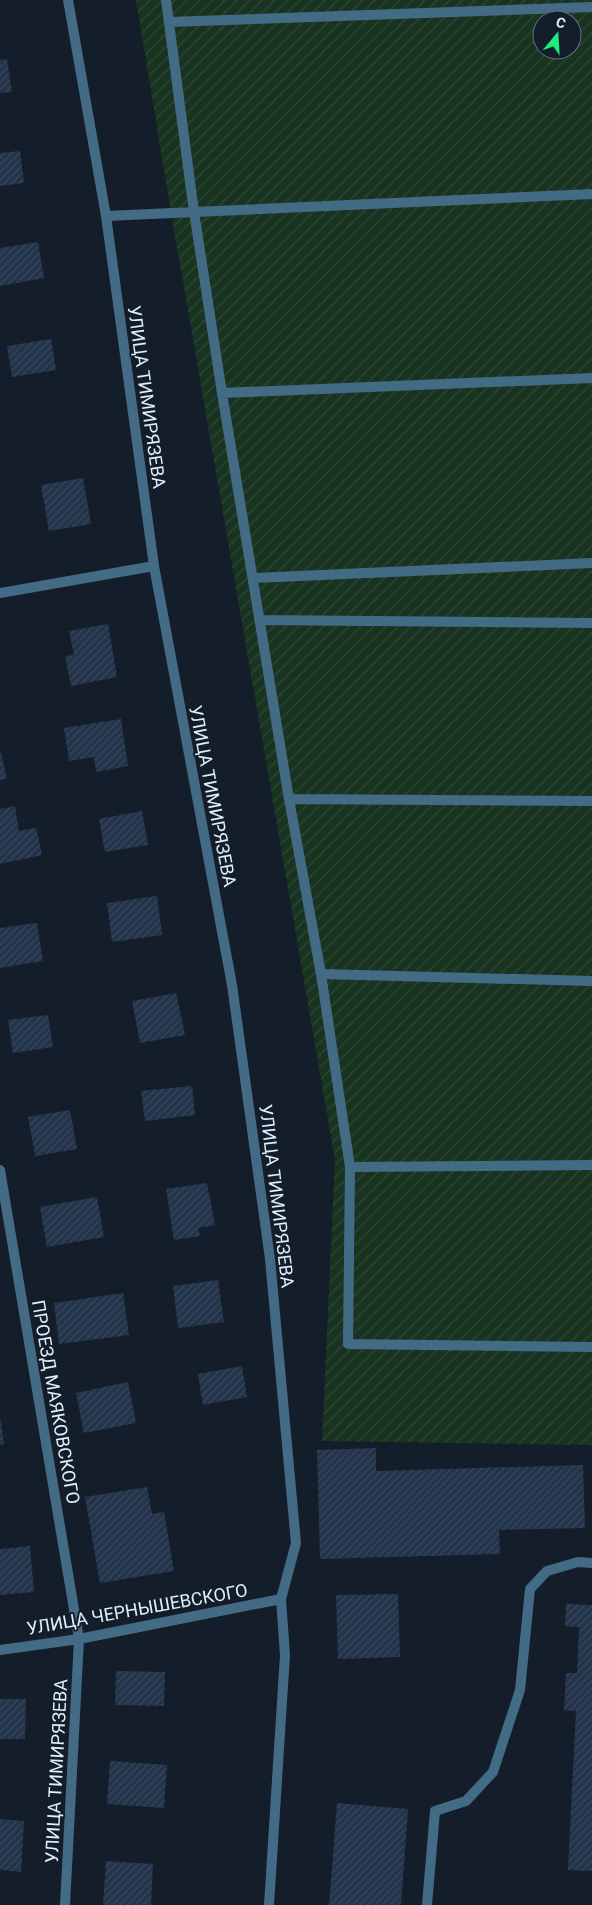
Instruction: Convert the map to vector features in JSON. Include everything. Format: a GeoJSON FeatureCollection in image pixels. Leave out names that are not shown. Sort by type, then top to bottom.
{"type":"FeatureCollection","features":[{"type":"Feature","properties":{"kind":"street","name":"УЛИЦА ТИМИРЯЗЕВА"},"geometry":{"type":"LineString","coordinates":[[68,0],[106,216],[154,566],[232,985],[270,1259],[296,1543],[281,1599],[285,1655],[270,1905]]}},
{"type":"Feature","properties":{"kind":"street"},"geometry":{"type":"LineString","coordinates":[[166,0],[194,212],[222,393],[289,799],[321,974],[350,1167],[348,1344],[592,1348]]}},
{"type":"Feature","properties":{"kind":"street"},"geometry":{"type":"LineString","coordinates":[[169,22],[592,7]]}},
{"type":"Feature","properties":{"kind":"street"},"geometry":{"type":"LineString","coordinates":[[106,216],[592,194]]}},
{"type":"Feature","properties":{"kind":"street"},"geometry":{"type":"LineString","coordinates":[[222,393],[592,378]]}},
{"type":"Feature","properties":{"kind":"street"},"geometry":{"type":"LineString","coordinates":[[253,578],[592,563]]}},
{"type":"Feature","properties":{"kind":"street"},"geometry":{"type":"LineString","coordinates":[[0,593],[154,566]]}},
{"type":"Feature","properties":{"kind":"street"},"geometry":{"type":"LineString","coordinates":[[260,620],[592,623]]}},
{"type":"Feature","properties":{"kind":"street"},"geometry":{"type":"LineString","coordinates":[[289,799],[592,801]]}},
{"type":"Feature","properties":{"kind":"street"},"geometry":{"type":"LineString","coordinates":[[321,974],[592,981]]}},
{"type":"Feature","properties":{"kind":"street"},"geometry":{"type":"LineString","coordinates":[[350,1167],[592,1165]]}},
{"type":"Feature","properties":{"kind":"street","name":"ПРОЕЗД МАЯКОВСКОГО"},"geometry":{"type":"LineString","coordinates":[[0,1170],[79,1639]]}},
{"type":"Feature","properties":{"kind":"street"},"geometry":{"type":"LineString","coordinates":[[427,1905],[436,1811],[466,1801],[493,1772],[520,1690],[530,1589],[547,1570],[578,1562],[592,1563]]}},
{"type":"Feature","properties":{"kind":"street","name":"УЛИЦА ЧЕРНЫШЕВСКОГО"},"geometry":{"type":"LineString","coordinates":[[0,1650],[79,1639],[281,1599]]}},
{"type":"Feature","properties":{"kind":"street","name":"УЛИЦА ТИМИРЯЗЕВА"},"geometry":{"type":"LineString","coordinates":[[65,1905],[79,1639]]}},
{"type":"Feature","properties":{"kind":"green space"},"geometry":{"type":"Polygon","coordinates":[[[136,0],[592,0],[592,1445],[322,1441],[335,1160],[136,0]]]}},
{"type":"Feature","properties":{"kind":"building"},"geometry":{"type":"Polygon","coordinates":[[[7,59],[12,92],[0,93],[0,60],[7,59]]]}},
{"type":"Feature","properties":{"kind":"building"},"geometry":{"type":"Polygon","coordinates":[[[20,151],[24,183],[0,186],[0,153],[20,151]]]}},
{"type":"Feature","properties":{"kind":"building"},"geometry":{"type":"Polygon","coordinates":[[[38,242],[44,278],[0,286],[0,248],[38,242]]]}},
{"type":"Feature","properties":{"kind":"building"},"geometry":{"type":"Polygon","coordinates":[[[51,339],[56,370],[12,377],[7,346],[51,339]]]}},
{"type":"Feature","properties":{"kind":"building"},"geometry":{"type":"Polygon","coordinates":[[[83,478],[91,524],[49,531],[41,485],[83,478]]]}},
{"type":"Feature","properties":{"kind":"building"},"geometry":{"type":"Polygon","coordinates":[[[108,624],[117,677],[71,686],[65,656],[74,655],[69,631],[108,624]]]}},
{"type":"Feature","properties":{"kind":"building"},"geometry":{"type":"Polygon","coordinates":[[[121,719],[128,766],[96,772],[94,757],[69,761],[64,728],[121,719]]]}},
{"type":"Feature","properties":{"kind":"building"},"geometry":{"type":"Polygon","coordinates":[[[0,749],[7,779],[0,780],[0,749]]]}},
{"type":"Feature","properties":{"kind":"building"},"geometry":{"type":"Polygon","coordinates":[[[15,806],[19,831],[36,828],[42,855],[0,864],[0,809],[15,806]]]}},
{"type":"Feature","properties":{"kind":"building"},"geometry":{"type":"Polygon","coordinates":[[[142,811],[148,845],[105,852],[99,819],[142,811]]]}},
{"type":"Feature","properties":{"kind":"building"},"geometry":{"type":"Polygon","coordinates":[[[157,896],[162,935],[112,942],[107,903],[157,896]]]}},
{"type":"Feature","properties":{"kind":"building"},"geometry":{"type":"Polygon","coordinates":[[[37,923],[43,961],[0,968],[0,928],[37,923]]]}},
{"type":"Feature","properties":{"kind":"building"},"geometry":{"type":"Polygon","coordinates":[[[176,993],[185,1035],[140,1043],[132,1001],[176,993]]]}},
{"type":"Feature","properties":{"kind":"building"},"geometry":{"type":"Polygon","coordinates":[[[48,1015],[53,1047],[13,1053],[8,1020],[48,1015]]]}},
{"type":"Feature","properties":{"kind":"building"},"geometry":{"type":"Polygon","coordinates":[[[192,1086],[195,1115],[145,1121],[141,1091],[192,1086]]]}},
{"type":"Feature","properties":{"kind":"building"},"geometry":{"type":"Polygon","coordinates":[[[70,1110],[77,1149],[35,1156],[28,1117],[70,1110]]]}},
{"type":"Feature","properties":{"kind":"building"},"geometry":{"type":"Polygon","coordinates":[[[207,1183],[215,1225],[198,1228],[200,1236],[174,1240],[166,1189],[207,1183]]]}},
{"type":"Feature","properties":{"kind":"building"},"geometry":{"type":"Polygon","coordinates":[[[97,1197],[104,1237],[47,1247],[40,1207],[97,1197]]]}},
{"type":"Feature","properties":{"kind":"building"},"geometry":{"type":"Polygon","coordinates":[[[218,1280],[224,1322],[178,1328],[173,1286],[218,1280]]]}},
{"type":"Feature","properties":{"kind":"building"},"geometry":{"type":"Polygon","coordinates":[[[123,1293],[129,1335],[59,1344],[54,1303],[123,1293]]]}},
{"type":"Feature","properties":{"kind":"building"},"geometry":{"type":"Polygon","coordinates":[[[242,1366],[247,1397],[203,1405],[198,1374],[242,1366]]]}},
{"type":"Feature","properties":{"kind":"building"},"geometry":{"type":"Polygon","coordinates":[[[128,1382],[136,1423],[84,1433],[76,1393],[128,1382]]]}},
{"type":"Feature","properties":{"kind":"building"},"geometry":{"type":"Polygon","coordinates":[[[0,1416],[4,1444],[0,1445],[0,1416]]]}},
{"type":"Feature","properties":{"kind":"building"},"geometry":{"type":"Polygon","coordinates":[[[376,1448],[376,1471],[583,1465],[585,1528],[499,1530],[500,1554],[320,1559],[317,1450],[376,1448]]]}},
{"type":"Feature","properties":{"kind":"building"},"geometry":{"type":"Polygon","coordinates":[[[147,1487],[152,1514],[164,1512],[174,1571],[100,1583],[85,1497],[147,1487]]]}},
{"type":"Feature","properties":{"kind":"building"},"geometry":{"type":"Polygon","coordinates":[[[30,1546],[34,1592],[0,1595],[0,1549],[30,1546]]]}},
{"type":"Feature","properties":{"kind":"building"},"geometry":{"type":"Polygon","coordinates":[[[398,1594],[400,1657],[338,1659],[336,1595],[398,1594]]]}},
{"type":"Feature","properties":{"kind":"building"},"geometry":{"type":"Polygon","coordinates":[[[566,1604],[592,1605],[592,1871],[568,1870],[576,1711],[564,1710],[566,1673],[577,1673],[579,1627],[565,1626],[566,1604]]]}},
{"type":"Feature","properties":{"kind":"building"},"geometry":{"type":"Polygon","coordinates":[[[116,1671],[165,1672],[164,1706],[115,1705],[116,1671]]]}},
{"type":"Feature","properties":{"kind":"building"},"geometry":{"type":"Polygon","coordinates":[[[0,1699],[26,1699],[25,1739],[0,1739],[0,1699]]]}},
{"type":"Feature","properties":{"kind":"building"},"geometry":{"type":"Polygon","coordinates":[[[110,1761],[167,1765],[164,1808],[107,1804],[110,1761]]]}},
{"type":"Feature","properties":{"kind":"building"},"geometry":{"type":"Polygon","coordinates":[[[337,1803],[408,1809],[401,1905],[329,1905],[337,1803]]]}},
{"type":"Feature","properties":{"kind":"building"},"geometry":{"type":"Polygon","coordinates":[[[0,1819],[24,1821],[21,1872],[0,1870],[0,1819]]]}},
{"type":"Feature","properties":{"kind":"building"},"geometry":{"type":"Polygon","coordinates":[[[106,1861],[153,1864],[151,1905],[103,1905],[106,1861]]]}}]}
